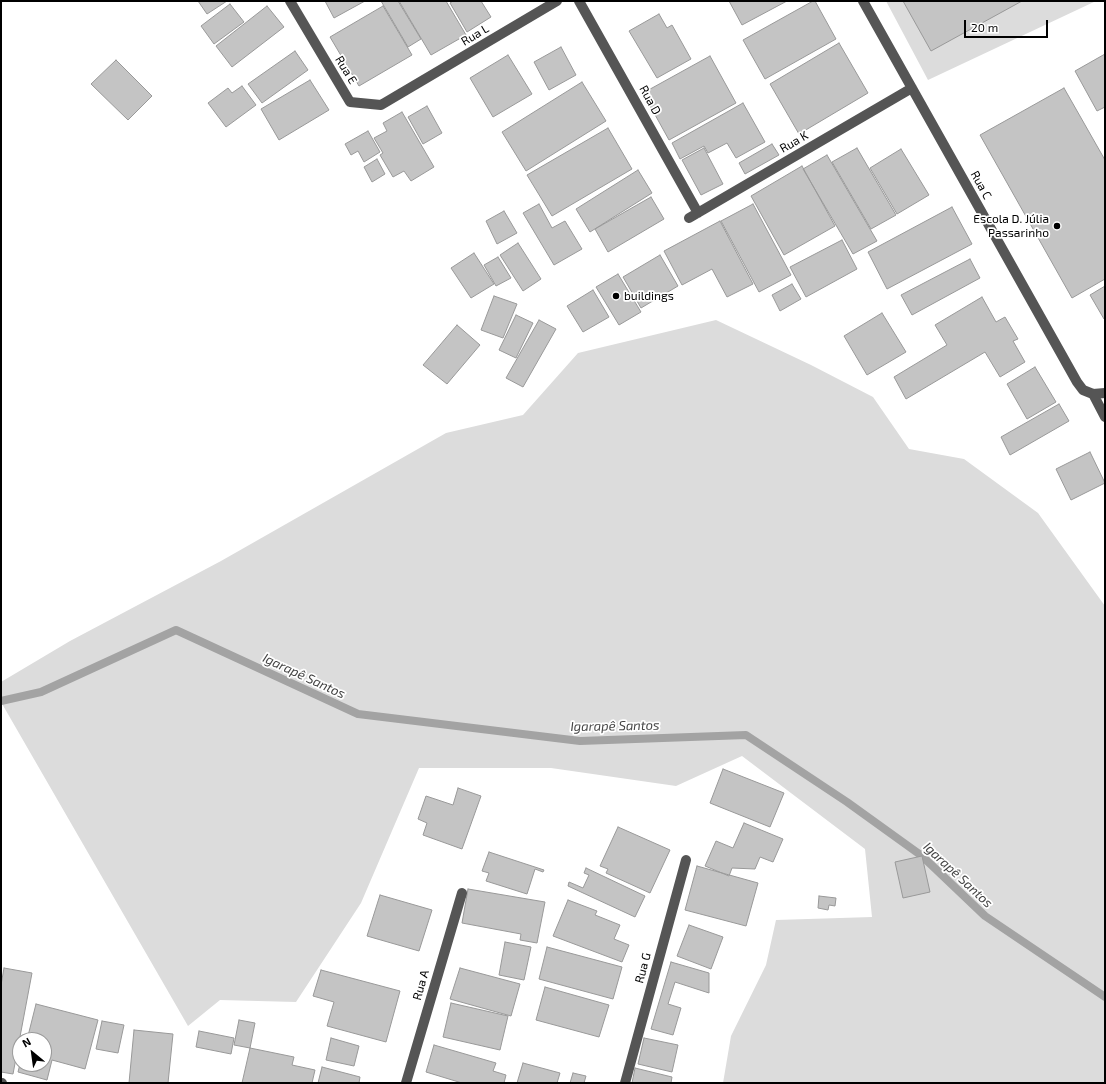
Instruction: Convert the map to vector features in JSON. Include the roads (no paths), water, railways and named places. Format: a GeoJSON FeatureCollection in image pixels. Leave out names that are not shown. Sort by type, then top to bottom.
{"type":"FeatureCollection","features":[{"type":"Feature","properties":{"kind":"street","name":"Rua E"},"geometry":{"type":"LineString","coordinates":[[290,1],[350,102],[381,106],[405,92]]}},
{"type":"Feature","properties":{"kind":"street","name":"Rua L"},"geometry":{"type":"LineString","coordinates":[[405,92],[557,1]]}},
{"type":"Feature","properties":{"kind":"street","name":"Rua D"},"geometry":{"type":"LineString","coordinates":[[579,1],[698,213]]}},
{"type":"Feature","properties":{"kind":"street","name":"Rua C"},"geometry":{"type":"LineString","coordinates":[[863,1],[1076,382],[1083,390],[1093,394],[1105,417]]}},
{"type":"Feature","properties":{"kind":"street","name":"Rua K"},"geometry":{"type":"LineString","coordinates":[[688,218],[912,88]]}},
{"type":"Feature","properties":{"kind":"street"},"geometry":{"type":"LineString","coordinates":[[1093,394],[1105,393]]}},
{"type":"Feature","properties":{"kind":"street","name":"Rua G"},"geometry":{"type":"LineString","coordinates":[[625,1083],[686,860]]}},
{"type":"Feature","properties":{"kind":"street","name":"Rua A"},"geometry":{"type":"LineString","coordinates":[[406,1083],[462,893]]}},
{"type":"Feature","properties":{"kind":"waterway","name":"Igarapê Santos"},"geometry":{"type":"LineString","coordinates":[[1,701],[41,692],[176,630],[358,714],[580,741],[746,735],[847,802],[922,856],[985,916],[1105,997]]}},
{"type":"Feature","properties":{"kind":"place","name":"Escola D. Júlia Passarinho"},"geometry":{"type":"Point","coordinates":[1057,226]}},
{"type":"Feature","properties":{"kind":"place","name":"buildings"},"geometry":{"type":"Point","coordinates":[616,296]}}]}
